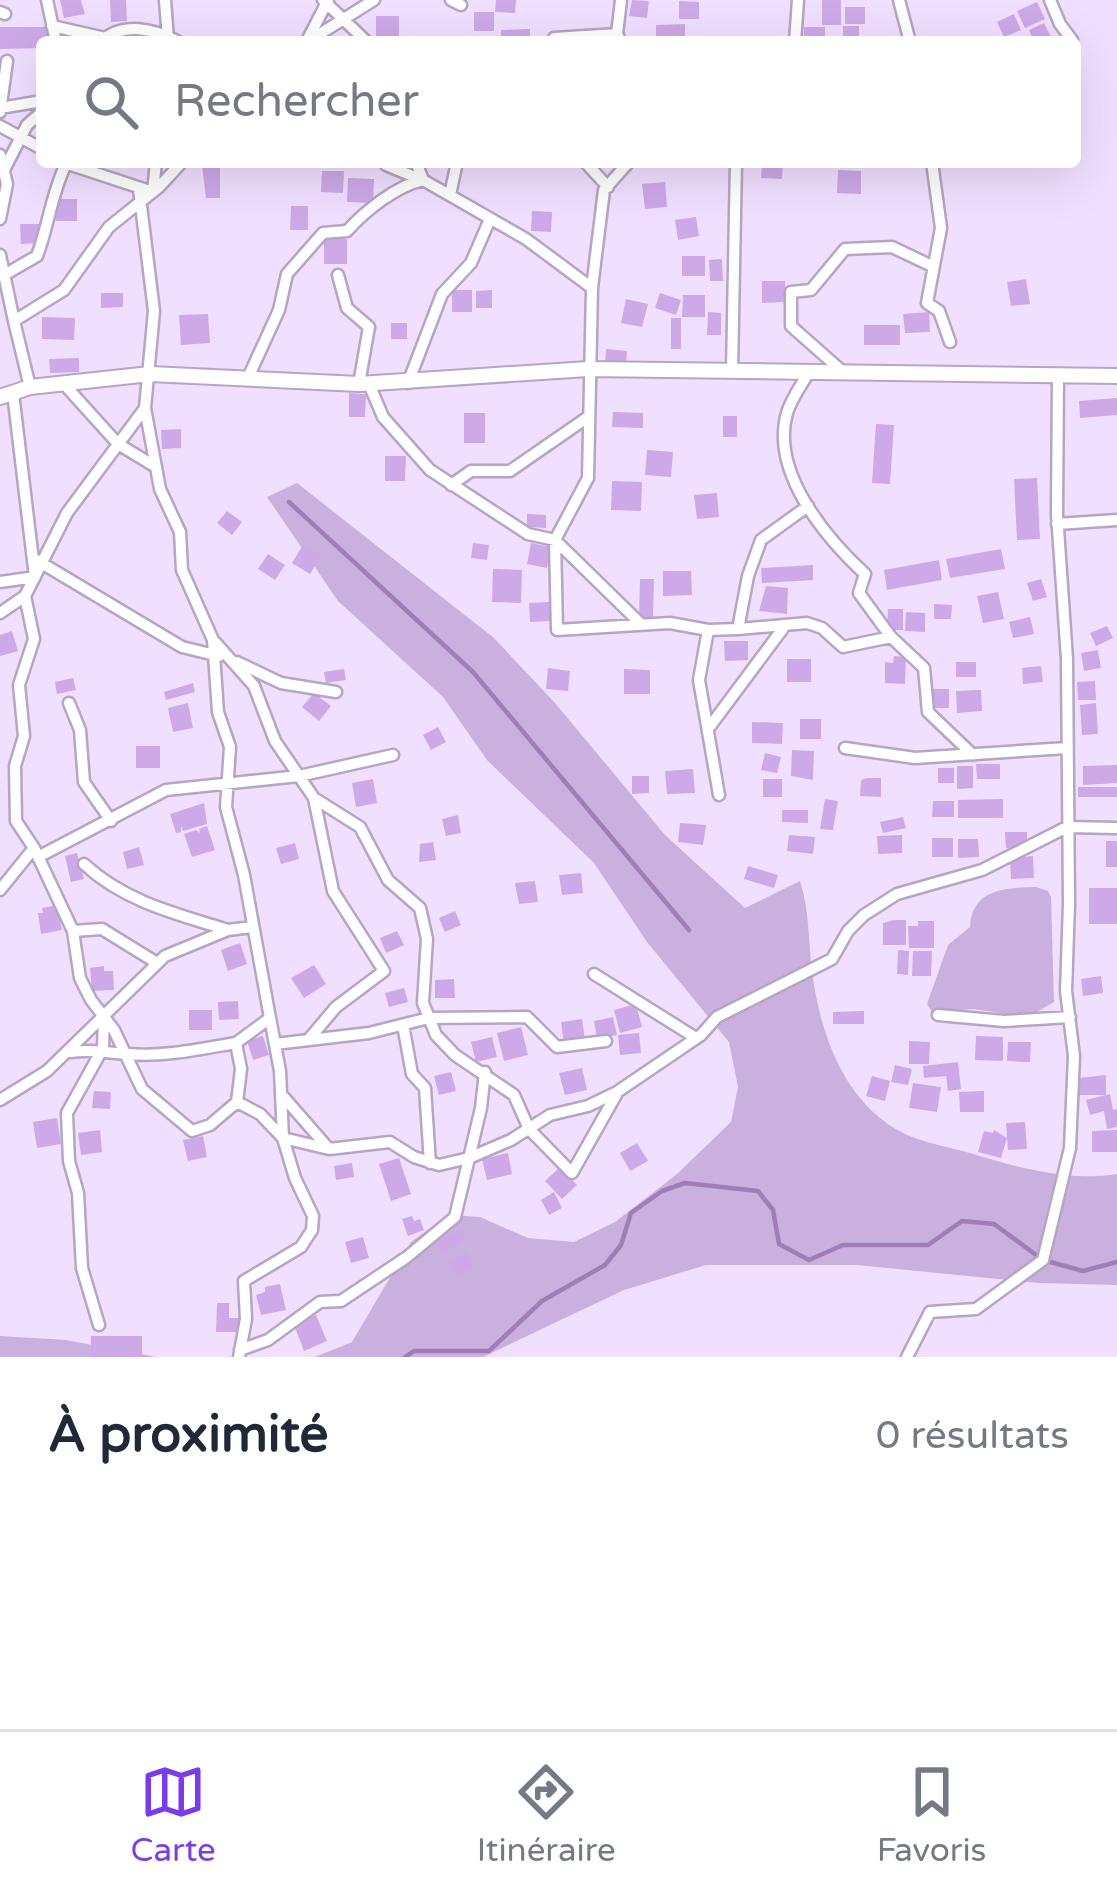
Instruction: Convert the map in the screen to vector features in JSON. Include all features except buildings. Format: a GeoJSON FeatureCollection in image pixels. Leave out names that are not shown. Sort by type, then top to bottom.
{"type":"FeatureCollection","features":[{"type":"Feature","properties":{"kind":"street"},"geometry":{"type":"LineString","coordinates":[[47,0],[54,36]]}},
{"type":"Feature","properties":{"kind":"street"},"geometry":{"type":"LineString","coordinates":[[165,0],[171,36]]}},
{"type":"Feature","properties":{"kind":"street"},"geometry":{"type":"LineString","coordinates":[[317,36],[374,0]]}},
{"type":"Feature","properties":{"kind":"street"},"geometry":{"type":"LineString","coordinates":[[619,36],[621,0]]}},
{"type":"Feature","properties":{"kind":"street"},"geometry":{"type":"LineString","coordinates":[[795,36],[798,0]]}},
{"type":"Feature","properties":{"kind":"street"},"geometry":{"type":"LineString","coordinates":[[899,0],[908,36]]}},
{"type":"Feature","properties":{"kind":"street"},"geometry":{"type":"LineString","coordinates":[[1050,0],[1069,36]]}},
{"type":"Feature","properties":{"kind":"street"},"geometry":{"type":"LineString","coordinates":[[310,36],[326,1],[361,36]]}},
{"type":"Feature","properties":{"kind":"street"},"geometry":{"type":"LineString","coordinates":[[52,26],[88,36]]}},
{"type":"Feature","properties":{"kind":"street"},"geometry":{"type":"LineString","coordinates":[[113,36],[134,28],[159,36]]}},
{"type":"Feature","properties":{"kind":"street"},"geometry":{"type":"LineString","coordinates":[[7,61],[0,109],[36,101]]}},
{"type":"Feature","properties":{"kind":"street"},"geometry":{"type":"LineString","coordinates":[[2,88],[19,103]]}},
{"type":"Feature","properties":{"kind":"street"},"geometry":{"type":"LineString","coordinates":[[4,170],[21,135],[36,119]]}},
{"type":"Feature","properties":{"kind":"street"},"geometry":{"type":"LineString","coordinates":[[0,126],[36,145]]}},
{"type":"Feature","properties":{"kind":"street"},"geometry":{"type":"LineString","coordinates":[[0,155],[7,184],[0,219]]}},
{"type":"Feature","properties":{"kind":"street"},"geometry":{"type":"LineString","coordinates":[[30,387],[2,265],[38,256],[49,225],[49,199],[62,168]]}},
{"type":"Feature","properties":{"kind":"street"},"geometry":{"type":"LineString","coordinates":[[77,168],[145,194]]}},
{"type":"Feature","properties":{"kind":"street"},"geometry":{"type":"LineString","coordinates":[[154,168],[145,194],[154,311],[145,407],[160,489],[180,532],[182,570],[212,640],[218,712],[230,747],[226,807],[244,875],[275,1044],[283,1138],[313,1216],[312,1231],[301,1246],[244,1281],[246,1319],[239,1354]]}},
{"type":"Feature","properties":{"kind":"street"},"geometry":{"type":"LineString","coordinates":[[14,321],[64,290],[109,227],[175,168]]}},
{"type":"Feature","properties":{"kind":"street"},"geometry":{"type":"LineString","coordinates":[[393,168],[526,239],[592,288]]}},
{"type":"Feature","properties":{"kind":"street"},"geometry":{"type":"LineString","coordinates":[[418,168],[423,181]]}},
{"type":"Feature","properties":{"kind":"street"},"geometry":{"type":"LineString","coordinates":[[450,196],[456,168]]}},
{"type":"Feature","properties":{"kind":"street"},"geometry":{"type":"LineString","coordinates":[[591,168],[608,187]]}},
{"type":"Feature","properties":{"kind":"street"},"geometry":{"type":"LineString","coordinates":[[624,168],[608,187],[592,288],[588,478],[555,540],[557,630],[687,623],[709,630],[807,623],[822,628],[844,647],[891,637]]}},
{"type":"Feature","properties":{"kind":"street"},"geometry":{"type":"LineString","coordinates":[[732,371],[736,168]]}},
{"type":"Feature","properties":{"kind":"street"},"geometry":{"type":"LineString","coordinates":[[933,168],[941,228],[927,303],[939,311],[950,342]]}},
{"type":"Feature","properties":{"kind":"street"},"geometry":{"type":"LineString","coordinates":[[247,380],[279,310],[287,274],[322,233],[347,231],[360,216],[410,184],[423,181]]}},
{"type":"Feature","properties":{"kind":"street"},"geometry":{"type":"LineString","coordinates":[[408,383],[442,294],[471,263],[490,219]]}},
{"type":"Feature","properties":{"kind":"street"},"geometry":{"type":"LineString","coordinates":[[843,372],[790,326],[790,292],[811,290],[845,249],[892,248],[932,266]]}},
{"type":"Feature","properties":{"kind":"street"},"geometry":{"type":"LineString","coordinates":[[338,275],[347,308],[369,327],[364,384],[383,416],[430,470],[528,534],[555,540],[641,625]]}},
{"type":"Feature","properties":{"kind":"street"},"geometry":{"type":"LineString","coordinates":[[0,614],[25,596],[38,559],[2,397],[30,387],[150,374],[364,384],[588,369],[1117,376]]}},
{"type":"Feature","properties":{"kind":"street"},"geometry":{"type":"LineString","coordinates":[[809,372],[787,410],[784,430],[797,487],[830,541],[865,574],[859,593],[891,637],[925,668],[928,712],[973,755]]}},
{"type":"Feature","properties":{"kind":"street"},"geometry":{"type":"LineString","coordinates":[[907,1357],[930,1312],[976,1310],[1043,1260],[1070,1148],[1074,1056],[1066,991],[1067,659],[1057,524],[1058,375]]}},
{"type":"Feature","properties":{"kind":"street"},"geometry":{"type":"LineString","coordinates":[[63,383],[118,444],[156,466]]}},
{"type":"Feature","properties":{"kind":"street"},"geometry":{"type":"LineString","coordinates":[[38,559],[145,407]]}},
{"type":"Feature","properties":{"kind":"street"},"geometry":{"type":"LineString","coordinates":[[451,485],[471,471],[510,471],[588,416]]}},
{"type":"Feature","properties":{"kind":"street"},"geometry":{"type":"LineString","coordinates":[[738,629],[748,575],[761,540],[808,506]]}},
{"type":"Feature","properties":{"kind":"street"},"geometry":{"type":"LineString","coordinates":[[1057,524],[1117,520]]}},
{"type":"Feature","properties":{"kind":"street"},"geometry":{"type":"LineString","coordinates":[[38,559],[182,646],[230,659],[281,682],[336,692]]}},
{"type":"Feature","properties":{"kind":"street"},"geometry":{"type":"LineString","coordinates":[[0,583],[35,577]]}},
{"type":"Feature","properties":{"kind":"street"},"geometry":{"type":"LineString","coordinates":[[25,596],[34,639],[19,685],[24,736],[15,766],[16,821],[73,931],[80,978],[127,1054],[142,1089],[192,1131],[210,1125],[237,1102],[241,1069],[236,1043]]}},
{"type":"Feature","properties":{"kind":"street"},"geometry":{"type":"LineString","coordinates":[[708,729],[784,627]]}},
{"type":"Feature","properties":{"kind":"street"},"geometry":{"type":"LineString","coordinates":[[709,630],[699,680],[719,796]]}},
{"type":"Feature","properties":{"kind":"street"},"geometry":{"type":"LineString","coordinates":[[212,640],[254,686],[274,741],[314,798],[333,891],[383,971],[336,1007],[308,1040]]}},
{"type":"Feature","properties":{"kind":"street"},"geometry":{"type":"LineString","coordinates":[[69,703],[80,730],[83,782],[111,821]]}},
{"type":"Feature","properties":{"kind":"street"},"geometry":{"type":"LineString","coordinates":[[845,748],[915,758],[1067,748]]}},
{"type":"Feature","properties":{"kind":"street"},"geometry":{"type":"LineString","coordinates":[[0,890],[36,853],[111,821],[166,790],[299,776],[393,755]]}},
{"type":"Feature","properties":{"kind":"street"},"geometry":{"type":"LineString","coordinates":[[314,798],[360,827],[388,880],[420,908],[427,939],[422,1003],[436,1035],[514,1095],[529,1129],[572,1173],[617,1092]]}},
{"type":"Feature","properties":{"kind":"street"},"geometry":{"type":"LineString","coordinates":[[0,817],[16,821]]}},
{"type":"Feature","properties":{"kind":"street"},"geometry":{"type":"LineString","coordinates":[[237,1102],[260,1114],[283,1138],[329,1149],[390,1142],[439,1165],[469,1158],[550,1114],[588,1106],[617,1092],[696,1038],[717,1017],[832,959],[864,915],[897,894],[982,870],[1067,827],[1117,828]]}},
{"type":"Feature","properties":{"kind":"street"},"geometry":{"type":"LineString","coordinates":[[84,864],[136,901],[228,930]]}},
{"type":"Feature","properties":{"kind":"street"},"geometry":{"type":"LineString","coordinates":[[0,1100],[47,1071],[164,956],[228,930],[252,927]]}},
{"type":"Feature","properties":{"kind":"street"},"geometry":{"type":"LineString","coordinates":[[73,931],[102,929],[157,963]]}},
{"type":"Feature","properties":{"kind":"street"},"geometry":{"type":"LineString","coordinates":[[594,974],[696,1038]]}},
{"type":"Feature","properties":{"kind":"street"},"geometry":{"type":"LineString","coordinates":[[938,1015],[1004,1022],[1070,1016]]}},
{"type":"Feature","properties":{"kind":"street"},"geometry":{"type":"LineString","coordinates":[[99,1325],[82,1268],[67,1113],[103,1048],[104,1017]]}},
{"type":"Feature","properties":{"kind":"street"},"geometry":{"type":"LineString","coordinates":[[275,1044],[369,1034],[429,1018],[526,1017],[557,1047],[606,1041]]}},
{"type":"Feature","properties":{"kind":"street"},"geometry":{"type":"LineString","coordinates":[[67,1052],[103,1048],[127,1054],[182,1052],[236,1043],[270,1018]]}},
{"type":"Feature","properties":{"kind":"street"},"geometry":{"type":"LineString","coordinates":[[403,1025],[412,1074],[425,1088],[430,1163]]}},
{"type":"Feature","properties":{"kind":"street"},"geometry":{"type":"LineString","coordinates":[[239,1354],[268,1340],[320,1302],[341,1301],[455,1217],[485,1072]]}},
{"type":"Feature","properties":{"kind":"street"},"geometry":{"type":"LineString","coordinates":[[281,1094],[329,1149]]}},
{"type":"Feature","properties":{"kind":"shaded area"},"geometry":{"type":"Polygon","coordinates":[[[297,483],[494,638],[665,835],[745,908],[800,881],[816,995],[829,1042],[850,1085],[882,1120],[919,1140],[1027,1169],[1081,1176],[1117,1174],[1117,1285],[1038,1283],[857,1265],[706,1265],[624,1290],[483,1357],[315,1357],[352,1342],[411,1242],[448,1215],[480,1217],[528,1238],[574,1242],[615,1222],[677,1174],[731,1122],[738,1087],[729,1042],[647,942],[594,863],[487,760],[443,697],[338,601],[267,497],[297,483]]]}},
{"type":"Feature","properties":{"kind":"shaded area"},"geometry":{"type":"Polygon","coordinates":[[[1036,887],[1051,897],[1054,1002],[1028,1017],[973,1009],[932,1012],[927,1004],[948,945],[970,927],[977,905],[992,893],[1036,887]]]}},
{"type":"Feature","properties":{"kind":"shaded area"},"geometry":{"type":"Polygon","coordinates":[[[0,1336],[66,1340],[156,1357],[0,1357],[0,1336]]]}},
{"type":"Feature","properties":{"kind":"waterway"},"geometry":{"type":"LineString","coordinates":[[289,502],[473,672],[689,930]]}},
{"type":"Feature","properties":{"kind":"waterway"},"geometry":{"type":"LineString","coordinates":[[405,1357],[414,1351],[489,1351],[542,1301],[605,1265],[621,1245],[631,1213],[662,1191],[685,1183],[758,1191],[773,1210],[779,1244],[809,1260],[843,1245],[928,1245],[962,1221],[994,1224],[1043,1260],[1083,1271],[1117,1262]]}}]}
